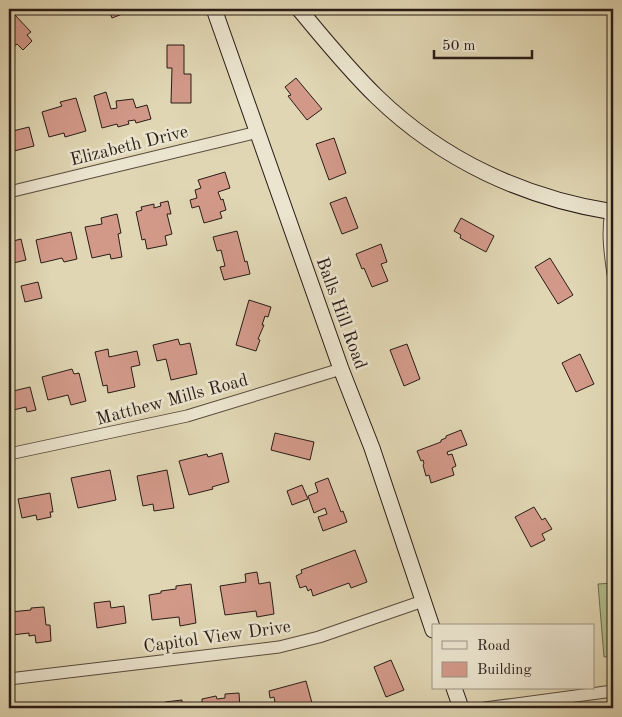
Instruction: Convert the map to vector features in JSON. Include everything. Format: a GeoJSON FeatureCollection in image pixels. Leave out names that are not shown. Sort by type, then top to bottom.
{"type":"FeatureCollection","features":[{"type":"Feature","properties":{"kind":"street","name":"Balls Hill Road"},"geometry":{"type":"LineString","coordinates":[[214,9],[341,368],[372,448],[432,627]]}},
{"type":"Feature","properties":{"kind":"street"},"geometry":{"type":"LineString","coordinates":[[299,9],[339,57],[377,97],[400,118],[435,145],[462,162],[490,176],[528,191],[560,201],[612,212],[609,220],[610,254],[613,274]]}},
{"type":"Feature","properties":{"kind":"street","name":"Elizabeth Drive"},"geometry":{"type":"LineString","coordinates":[[9,192],[258,132]]}},
{"type":"Feature","properties":{"kind":"street","name":"Matthew Mills Road"},"geometry":{"type":"LineString","coordinates":[[9,454],[187,416],[341,368]]}},
{"type":"Feature","properties":{"kind":"street","name":"Capitol View Drive"},"geometry":{"type":"LineString","coordinates":[[9,679],[279,648],[319,637],[423,600]]}},
{"type":"Feature","properties":{"kind":"street"},"geometry":{"type":"LineString","coordinates":[[455,690],[461,708]]}},
{"type":"Feature","properties":{"kind":"street"},"geometry":{"type":"LineString","coordinates":[[485,708],[613,691]]}},
{"type":"Feature","properties":{"kind":"green space"},"geometry":{"type":"Polygon","coordinates":[[[613,583],[613,656],[604,657],[598,584],[613,583]]]}},
{"type":"Feature","properties":{"kind":"building"},"geometry":{"type":"Polygon","coordinates":[[[108,9],[135,9],[112,18],[108,9]]]}},
{"type":"Feature","properties":{"kind":"building"},"geometry":{"type":"Polygon","coordinates":[[[14,14],[31,32],[27,35],[32,41],[23,50],[17,44],[13,47],[9,42],[9,15],[11,18],[14,14]]]}},
{"type":"Feature","properties":{"kind":"building"},"geometry":{"type":"Polygon","coordinates":[[[167,45],[184,45],[184,74],[191,74],[191,103],[171,103],[172,68],[167,68],[167,45]]]}},
{"type":"Feature","properties":{"kind":"building"},"geometry":{"type":"Polygon","coordinates":[[[296,78],[322,109],[307,120],[288,96],[291,95],[285,87],[296,78]]]}},
{"type":"Feature","properties":{"kind":"building"},"geometry":{"type":"Polygon","coordinates":[[[106,92],[111,109],[117,108],[116,101],[133,99],[136,108],[147,105],[151,119],[136,123],[135,120],[128,121],[129,124],[118,127],[117,124],[102,128],[94,96],[106,92]]]}},
{"type":"Feature","properties":{"kind":"building"},"geometry":{"type":"Polygon","coordinates":[[[76,98],[86,131],[65,137],[64,133],[49,137],[42,112],[62,106],[60,102],[76,98]]]}},
{"type":"Feature","properties":{"kind":"building"},"geometry":{"type":"Polygon","coordinates":[[[29,127],[34,146],[14,151],[12,147],[9,148],[9,132],[29,127]]]}},
{"type":"Feature","properties":{"kind":"building"},"geometry":{"type":"Polygon","coordinates":[[[334,138],[346,173],[329,180],[316,144],[334,138]]]}},
{"type":"Feature","properties":{"kind":"building"},"geometry":{"type":"Polygon","coordinates":[[[225,172],[230,188],[218,192],[221,200],[223,199],[226,210],[220,212],[222,218],[204,223],[199,206],[192,208],[190,200],[197,198],[195,190],[201,188],[198,180],[225,172]]]}},
{"type":"Feature","properties":{"kind":"building"},"geometry":{"type":"Polygon","coordinates":[[[346,197],[358,228],[342,234],[330,203],[346,197]]]}},
{"type":"Feature","properties":{"kind":"building"},"geometry":{"type":"Polygon","coordinates":[[[168,201],[171,214],[167,214],[172,234],[165,236],[167,245],[147,249],[145,239],[142,240],[136,212],[142,210],[141,207],[154,204],[154,208],[161,206],[160,203],[168,201]]]}},
{"type":"Feature","properties":{"kind":"building"},"geometry":{"type":"Polygon","coordinates":[[[117,214],[121,233],[118,234],[122,257],[111,259],[110,254],[92,258],[85,227],[102,224],[101,218],[117,214]]]}},
{"type":"Feature","properties":{"kind":"building"},"geometry":{"type":"Polygon","coordinates":[[[461,218],[494,236],[486,252],[460,238],[461,235],[454,231],[461,218]]]}},
{"type":"Feature","properties":{"kind":"building"},"geometry":{"type":"Polygon","coordinates":[[[237,231],[250,274],[224,280],[220,267],[225,266],[221,250],[217,251],[213,237],[237,231]]]}},
{"type":"Feature","properties":{"kind":"building"},"geometry":{"type":"Polygon","coordinates":[[[71,232],[77,259],[64,262],[62,258],[41,263],[36,240],[71,232]]]}},
{"type":"Feature","properties":{"kind":"building"},"geometry":{"type":"Polygon","coordinates":[[[21,239],[26,260],[9,264],[9,242],[21,239]]]}},
{"type":"Feature","properties":{"kind":"building"},"geometry":{"type":"Polygon","coordinates":[[[381,244],[387,262],[381,264],[388,281],[372,287],[356,254],[381,244]]]}},
{"type":"Feature","properties":{"kind":"building"},"geometry":{"type":"Polygon","coordinates":[[[550,258],[573,295],[558,304],[535,267],[550,258]]]}},
{"type":"Feature","properties":{"kind":"building"},"geometry":{"type":"Polygon","coordinates":[[[38,282],[42,298],[25,302],[21,286],[38,282]]]}},
{"type":"Feature","properties":{"kind":"building"},"geometry":{"type":"Polygon","coordinates":[[[249,300],[271,307],[268,317],[265,316],[256,351],[236,345],[249,300]]]}},
{"type":"Feature","properties":{"kind":"building"},"geometry":{"type":"Polygon","coordinates":[[[178,339],[180,345],[190,343],[197,374],[171,380],[166,359],[157,361],[153,345],[178,339]]]}},
{"type":"Feature","properties":{"kind":"building"},"geometry":{"type":"Polygon","coordinates":[[[407,344],[420,379],[404,386],[390,350],[407,344]]]}},
{"type":"Feature","properties":{"kind":"building"},"geometry":{"type":"Polygon","coordinates":[[[108,349],[109,357],[137,351],[140,365],[131,367],[135,387],[108,393],[107,385],[103,386],[95,352],[108,349]]]}},
{"type":"Feature","properties":{"kind":"building"},"geometry":{"type":"Polygon","coordinates":[[[580,354],[594,384],[576,392],[562,363],[580,354]]]}},
{"type":"Feature","properties":{"kind":"building"},"geometry":{"type":"Polygon","coordinates":[[[72,369],[74,374],[79,373],[86,401],[71,405],[68,395],[48,400],[42,377],[72,369]]]}},
{"type":"Feature","properties":{"kind":"building"},"geometry":{"type":"Polygon","coordinates":[[[30,387],[36,410],[27,412],[26,407],[9,411],[9,392],[30,387]]]}},
{"type":"Feature","properties":{"kind":"building"},"geometry":{"type":"Polygon","coordinates":[[[461,430],[467,445],[447,452],[448,455],[452,454],[456,466],[452,468],[454,475],[431,483],[429,475],[426,476],[423,460],[421,461],[417,451],[441,442],[446,436],[461,430]]]}},
{"type":"Feature","properties":{"kind":"building"},"geometry":{"type":"Polygon","coordinates":[[[275,433],[314,442],[310,460],[271,450],[275,433]]]}},
{"type":"Feature","properties":{"kind":"building"},"geometry":{"type":"Polygon","coordinates":[[[222,453],[229,482],[212,487],[213,489],[189,495],[179,461],[207,454],[208,457],[222,453]]]}},
{"type":"Feature","properties":{"kind":"building"},"geometry":{"type":"Polygon","coordinates":[[[110,470],[116,500],[78,508],[71,478],[110,470]]]}},
{"type":"Feature","properties":{"kind":"building"},"geometry":{"type":"Polygon","coordinates":[[[167,470],[174,508],[154,511],[153,504],[143,506],[137,476],[167,470]]]}},
{"type":"Feature","properties":{"kind":"building"},"geometry":{"type":"Polygon","coordinates":[[[328,478],[341,512],[343,511],[347,522],[323,531],[318,517],[327,514],[325,508],[314,513],[308,496],[318,492],[315,483],[328,478]]]}},
{"type":"Feature","properties":{"kind":"building"},"geometry":{"type":"Polygon","coordinates":[[[302,485],[308,499],[292,505],[287,491],[302,485]]]}},
{"type":"Feature","properties":{"kind":"building"},"geometry":{"type":"Polygon","coordinates":[[[50,493],[53,512],[50,512],[51,517],[37,520],[36,515],[22,518],[18,499],[50,493]]]}},
{"type":"Feature","properties":{"kind":"building"},"geometry":{"type":"Polygon","coordinates":[[[534,507],[542,520],[545,518],[552,529],[542,534],[545,540],[531,547],[515,517],[534,507]]]}},
{"type":"Feature","properties":{"kind":"building"},"geometry":{"type":"Polygon","coordinates":[[[613,542],[613,568],[611,568],[608,543],[613,542]]]}},
{"type":"Feature","properties":{"kind":"building"},"geometry":{"type":"Polygon","coordinates":[[[355,550],[367,582],[351,588],[349,583],[313,596],[311,589],[308,591],[306,586],[300,588],[296,576],[302,573],[301,570],[355,550]]]}},
{"type":"Feature","properties":{"kind":"building"},"geometry":{"type":"Polygon","coordinates":[[[257,572],[259,584],[270,582],[274,614],[257,617],[256,611],[225,615],[220,586],[246,582],[245,574],[257,572]]]}},
{"type":"Feature","properties":{"kind":"building"},"geometry":{"type":"Polygon","coordinates":[[[191,584],[196,623],[180,626],[179,617],[152,620],[149,595],[176,589],[176,586],[191,584]]]}},
{"type":"Feature","properties":{"kind":"building"},"geometry":{"type":"Polygon","coordinates":[[[110,601],[111,608],[124,606],[126,623],[97,628],[94,603],[110,601]]]}},
{"type":"Feature","properties":{"kind":"building"},"geometry":{"type":"Polygon","coordinates":[[[44,607],[46,625],[50,625],[51,641],[36,643],[35,635],[29,636],[29,633],[12,635],[10,612],[44,607]]]}},
{"type":"Feature","properties":{"kind":"building"},"geometry":{"type":"Polygon","coordinates":[[[391,660],[404,690],[386,697],[374,667],[391,660]]]}},
{"type":"Feature","properties":{"kind":"building"},"geometry":{"type":"Polygon","coordinates":[[[306,681],[312,703],[292,708],[276,708],[274,697],[270,698],[269,691],[306,681]]]}},
{"type":"Feature","properties":{"kind":"building"},"geometry":{"type":"Polygon","coordinates":[[[239,693],[240,708],[202,708],[202,699],[216,696],[217,699],[225,698],[225,694],[239,693]]]}},
{"type":"Feature","properties":{"kind":"building"},"geometry":{"type":"Polygon","coordinates":[[[182,700],[182,706],[186,706],[186,708],[166,708],[165,702],[182,700]]]}},
{"type":"Feature","properties":{"kind":"building"},"geometry":{"type":"Polygon","coordinates":[[[113,705],[113,708],[99,708],[99,706],[113,705]]]}}]}
